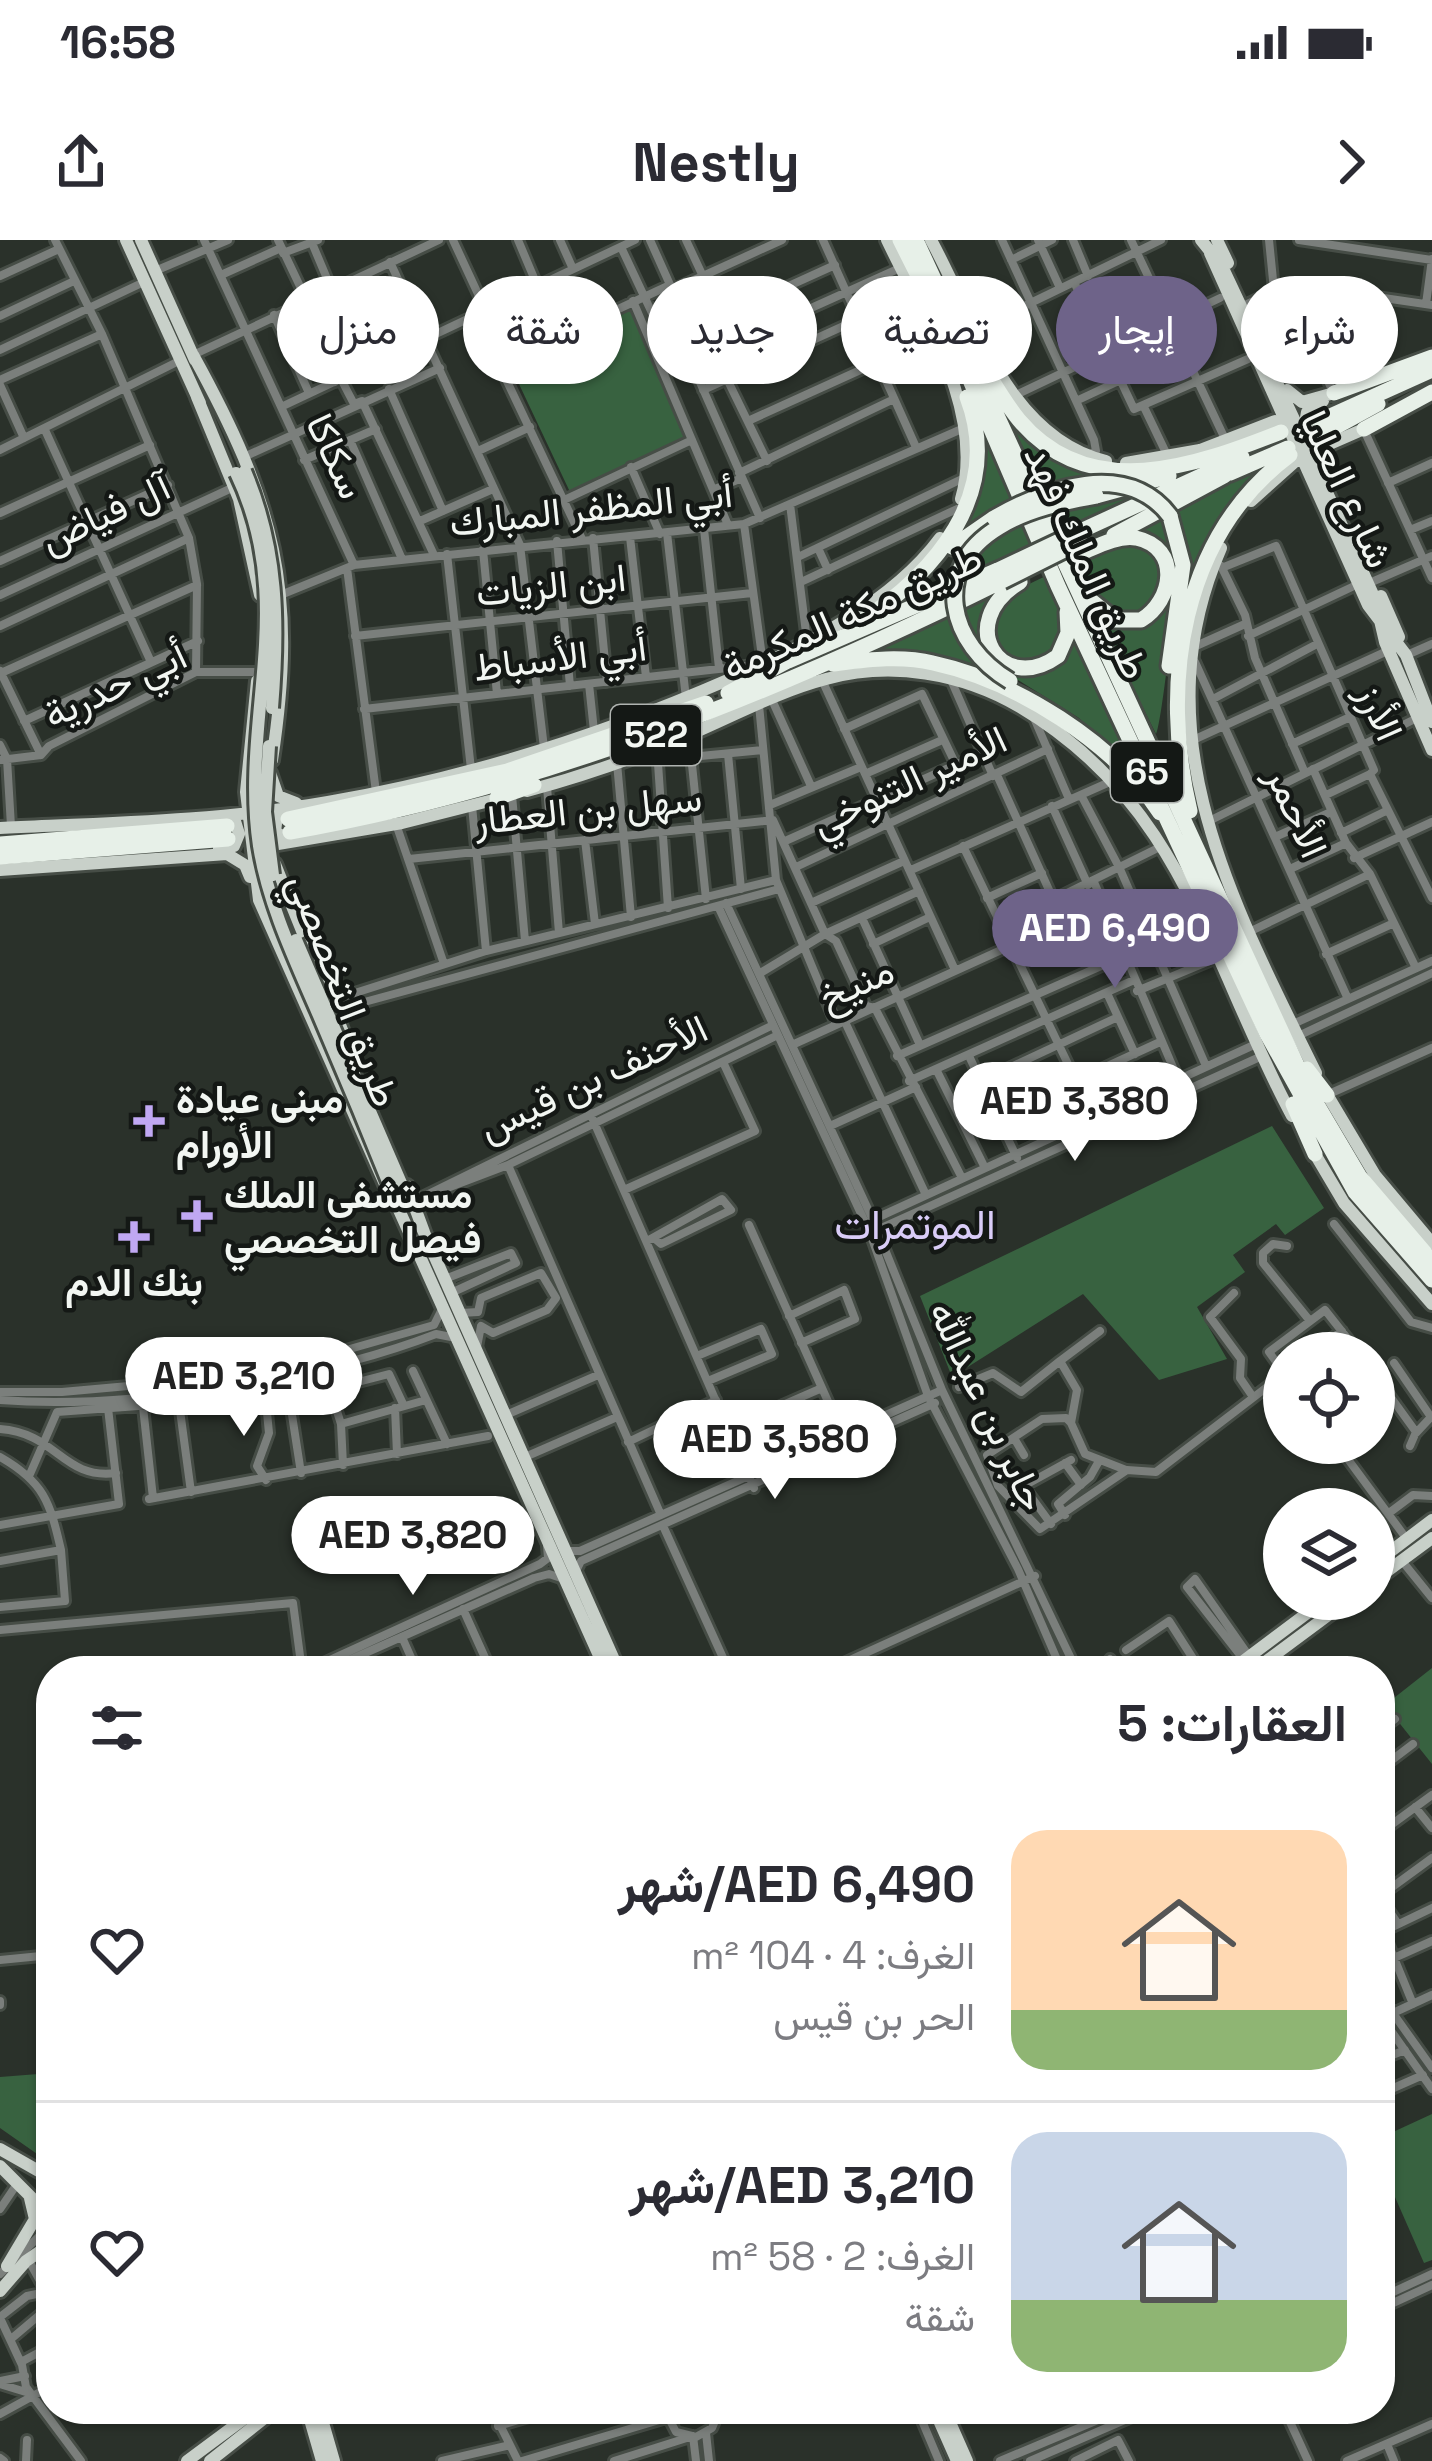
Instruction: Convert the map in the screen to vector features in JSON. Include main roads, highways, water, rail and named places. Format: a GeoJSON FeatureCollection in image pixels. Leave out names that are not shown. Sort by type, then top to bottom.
{"type":"FeatureCollection","features":[{"type":"Feature","properties":{"kind":"highway","name":"طريق الملك فهد"},"geometry":{"type":"LineString","coordinates":[[900,240],[922,276]]}},
{"type":"Feature","properties":{"kind":"highway","name":"طريق الملك فهد"},"geometry":{"type":"LineString","coordinates":[[916,240],[929,276]]}},
{"type":"Feature","properties":{"kind":"highway"},"geometry":{"type":"LineString","coordinates":[[1334,393],[1432,353]]}},
{"type":"Feature","properties":{"kind":"highway"},"geometry":{"type":"LineString","coordinates":[[1324,429],[1432,370]]}},
{"type":"Feature","properties":{"kind":"highway"},"geometry":{"type":"LineString","coordinates":[[1377,399],[1432,379]]}},
{"type":"Feature","properties":{"kind":"highway"},"geometry":{"type":"LineString","coordinates":[[932,562],[969,504],[977,448],[964,384]]}},
{"type":"Feature","properties":{"kind":"highway","name":"طريق الملك فهد"},"geometry":{"type":"LineString","coordinates":[[975,384],[1270,1012],[1341,1149],[1382,1207],[1432,1261]]}},
{"type":"Feature","properties":{"kind":"highway"},"geometry":{"type":"LineString","coordinates":[[995,384],[1020,421],[1058,453],[1125,472],[1168,470],[1230,447],[1290,439]]}},
{"type":"Feature","properties":{"kind":"highway"},"geometry":{"type":"LineString","coordinates":[[1364,429],[1432,396]]}},
{"type":"Feature","properties":{"kind":"highway"},"geometry":{"type":"LineString","coordinates":[[1065,583],[1069,620],[1063,650],[1043,665],[1027,668],[999,658],[986,632],[993,602],[1007,577],[1224,476],[1290,439]]}},
{"type":"Feature","properties":{"kind":"highway"},"geometry":{"type":"LineString","coordinates":[[1177,758],[1180,658],[1197,582],[1240,501],[1290,439]]}},
{"type":"Feature","properties":{"kind":"highway","name":"طريق مكة المكرمة"},"geometry":{"type":"LineString","coordinates":[[1007,577],[788,661],[640,735],[602,735],[451,787],[289,826],[450,800],[640,735],[820,673],[1290,439]]}},
{"type":"Feature","properties":{"kind":"highway"},"geometry":{"type":"LineString","coordinates":[[1195,854],[1082,727],[982,662],[960,633],[953,596],[961,566],[1002,524],[1161,479],[1230,447]]}},
{"type":"Feature","properties":{"kind":"highway"},"geometry":{"type":"LineString","coordinates":[[788,661],[879,610],[932,562],[994,518],[1048,494],[1099,482],[1136,488],[1170,516],[1183,565],[1168,685],[1195,854]]}},
{"type":"Feature","properties":{"kind":"highway"},"geometry":{"type":"LineString","coordinates":[[1065,583],[1095,610],[1126,621],[1154,612],[1168,588],[1165,560],[1141,540],[1078,543]]}},
{"type":"Feature","properties":{"kind":"highway"},"geometry":{"type":"LineString","coordinates":[[820,673],[895,658],[964,671],[1019,696],[1077,732],[1148,798]]}},
{"type":"Feature","properties":{"kind":"highway"},"geometry":{"type":"LineString","coordinates":[[504,797],[640,735],[763,664]]}},
{"type":"Feature","properties":{"kind":"highway"},"geometry":{"type":"LineString","coordinates":[[0,863],[228,832],[3,834]]}},
{"type":"Feature","properties":{"kind":"highway","name":"طريق الملك فهد"},"geometry":{"type":"LineString","coordinates":[[1195,854],[1262,1045],[1354,1192],[1432,1280]]}},
{"type":"Feature","properties":{"kind":"highway"},"geometry":{"type":"LineString","coordinates":[[1270,1012],[1280,1019],[1327,1095]]}},
{"type":"Feature","properties":{"kind":"highway"},"geometry":{"type":"LineString","coordinates":[[1262,1045],[1315,1154]]}},
{"type":"Feature","properties":{"kind":"main road","name":"طريق التخصصي"},"geometry":{"type":"LineString","coordinates":[[126,240],[150,276],[241,472],[260,542],[268,610],[256,793],[260,850],[281,925],[406,1202],[546,1539],[612,1656]]}},
{"type":"Feature","properties":{"kind":"main road","name":"طريق التخصصي"},"geometry":{"type":"LineString","coordinates":[[141,240],[150,276]]}},
{"type":"Feature","properties":{"kind":"main road"},"geometry":{"type":"LineString","coordinates":[[316,840],[285,840],[275,832],[281,812],[602,735],[807,641],[892,586],[933,548],[957,509],[966,478],[964,428],[942,359],[887,240]]}},
{"type":"Feature","properties":{"kind":"main road"},"geometry":{"type":"LineString","coordinates":[[931,240],[1015,396],[1039,427],[1082,455],[1118,463],[1230,447],[1264,421],[1269,410],[1220,298],[1206,242]]}},
{"type":"Feature","properties":{"kind":"main road"},"geometry":{"type":"LineString","coordinates":[[1206,242],[1247,304],[1290,396],[1301,402],[1334,393]]}},
{"type":"Feature","properties":{"kind":"main road","name":"شارع العليا"},"geometry":{"type":"LineString","coordinates":[[1206,242],[1368,605],[1406,656],[1428,720],[1432,750]]}},
{"type":"Feature","properties":{"kind":"main road","name":"طريق التخصصي"},"geometry":{"type":"LineString","coordinates":[[187,358],[196,397],[241,472]]}},
{"type":"Feature","properties":{"kind":"main road"},"geometry":{"type":"LineString","coordinates":[[1334,393],[1290,439],[1227,534],[1190,650],[1190,742],[1208,821],[1295,1030],[1378,1180],[1432,1243]]}},
{"type":"Feature","properties":{"kind":"main road"},"geometry":{"type":"LineString","coordinates":[[1334,393],[1307,412],[1305,423],[1313,440],[1321,442],[1364,429]]}},
{"type":"Feature","properties":{"kind":"main road"},"geometry":{"type":"LineString","coordinates":[[1242,435],[1275,421],[1290,439],[1316,452],[1324,429]]}},
{"type":"Feature","properties":{"kind":"main road"},"geometry":{"type":"LineString","coordinates":[[1324,429],[1364,429]]}},
{"type":"Feature","properties":{"kind":"main road"},"geometry":{"type":"LineString","coordinates":[[1324,429],[1320,468],[1406,656]]}},
{"type":"Feature","properties":{"kind":"main road"},"geometry":{"type":"LineString","coordinates":[[241,472],[271,524],[284,594],[270,773],[276,872],[406,1202]]}},
{"type":"Feature","properties":{"kind":"main road"},"geometry":{"type":"LineString","coordinates":[[241,472],[257,571],[258,673],[247,813],[259,900]]}},
{"type":"Feature","properties":{"kind":"main road"},"geometry":{"type":"LineString","coordinates":[[1258,493],[1283,478],[1304,483],[1404,690]]}},
{"type":"Feature","properties":{"kind":"main road","name":"شارع العليا"},"geometry":{"type":"LineString","coordinates":[[1380,620],[1404,690],[1428,720]]}},
{"type":"Feature","properties":{"kind":"main road"},"geometry":{"type":"LineString","coordinates":[[247,813],[255,834],[272,845],[316,840],[472,806],[617,763],[762,704],[820,673],[890,670],[951,679],[992,692],[1033,715],[1115,780],[1164,845],[1262,1045]]}},
{"type":"Feature","properties":{"kind":"main road"},"geometry":{"type":"LineString","coordinates":[[640,735],[762,704]]}},
{"type":"Feature","properties":{"kind":"main road"},"geometry":{"type":"LineString","coordinates":[[471,770],[602,735]]}},
{"type":"Feature","properties":{"kind":"main road"},"geometry":{"type":"LineString","coordinates":[[270,773],[278,796],[309,805]]}},
{"type":"Feature","properties":{"kind":"main road"},"geometry":{"type":"LineString","coordinates":[[189,818],[234,806],[247,776]]}},
{"type":"Feature","properties":{"kind":"main road"},"geometry":{"type":"LineString","coordinates":[[3,834],[309,805]]}},
{"type":"Feature","properties":{"kind":"main road"},"geometry":{"type":"LineString","coordinates":[[0,863],[110,860],[234,846],[239,834],[230,818],[189,818]]}},
{"type":"Feature","properties":{"kind":"main road"},"geometry":{"type":"LineString","coordinates":[[276,872],[284,852],[316,840]]}},
{"type":"Feature","properties":{"kind":"main road"},"geometry":{"type":"LineString","coordinates":[[188,853],[238,858],[363,1141],[406,1202]]}},
{"type":"Feature","properties":{"kind":"main road"},"geometry":{"type":"LineString","coordinates":[[259,900],[260,871],[276,872]]}},
{"type":"Feature","properties":{"kind":"main road"},"geometry":{"type":"LineString","coordinates":[[1315,1154],[1344,1203],[1432,1304]]}},
{"type":"Feature","properties":{"kind":"main road","name":"طريق التخصصي"},"geometry":{"type":"LineString","coordinates":[[406,1202],[445,1279],[447,1297],[461,1313],[469,1349],[506,1414],[566,1551],[570,1576],[600,1656]]}},
{"type":"Feature","properties":{"kind":"main road"},"geometry":{"type":"LineString","coordinates":[[1395,1548],[1432,1520]]}},
{"type":"Feature","properties":{"kind":"main road"},"geometry":{"type":"LineString","coordinates":[[1395,1566],[1432,1538]]}},
{"type":"Feature","properties":{"kind":"main road"},"geometry":{"type":"LineString","coordinates":[[1256,1656],[1301,1620]]}},
{"type":"Feature","properties":{"kind":"main road"},"geometry":{"type":"LineString","coordinates":[[1259,1656],[1316,1620]]}},
{"type":"Feature","properties":{"kind":"main road"},"geometry":{"type":"LineString","coordinates":[[0,2149],[36,2170]]}},
{"type":"Feature","properties":{"kind":"main road"},"geometry":{"type":"LineString","coordinates":[[0,2166],[36,2205]]}},
{"type":"Feature","properties":{"kind":"main road"},"geometry":{"type":"LineString","coordinates":[[0,2291],[35,2219],[30,2198]]}},
{"type":"Feature","properties":{"kind":"main road"},"geometry":{"type":"LineString","coordinates":[[7,2272],[36,2254]]}},
{"type":"Feature","properties":{"kind":"main road"},"geometry":{"type":"LineString","coordinates":[[183,2461],[229,2424]]}},
{"type":"Feature","properties":{"kind":"main road"},"geometry":{"type":"LineString","coordinates":[[183,2461],[236,2424]]}},
{"type":"Feature","properties":{"kind":"main road"},"geometry":{"type":"LineString","coordinates":[[201,2461],[254,2424]]}},
{"type":"Feature","properties":{"kind":"main road"},"geometry":{"type":"LineString","coordinates":[[210,2461],[256,2424]]}},
{"type":"Feature","properties":{"kind":"main road"},"geometry":{"type":"LineString","coordinates":[[319,2424],[322,2461]]}},
{"type":"Feature","properties":{"kind":"main road"},"geometry":{"type":"LineString","coordinates":[[321,2424],[334,2461]]}},
{"type":"Feature","properties":{"kind":"main road"},"geometry":{"type":"LineString","coordinates":[[938,2424],[954,2461]]}},
{"type":"Feature","properties":{"kind":"main road"},"geometry":{"type":"LineString","coordinates":[[951,2424],[967,2461]]}},
{"type":"Feature","properties":{"kind":"place","name":"مبنى عيادة الأورام"},"geometry":{"type":"Point","coordinates":[149,1121]}},
{"type":"Feature","properties":{"kind":"place","name":"مستشفى الملك فيصل التخصصي"},"geometry":{"type":"Point","coordinates":[197,1216]}},
{"type":"Feature","properties":{"kind":"place","name":"بنك الدم"},"geometry":{"type":"Point","coordinates":[134,1237]}},
{"type":"Feature","properties":{"kind":"district","name":"الموتمرات"},"geometry":{"type":"Point","coordinates":[915,1224]}}]}
